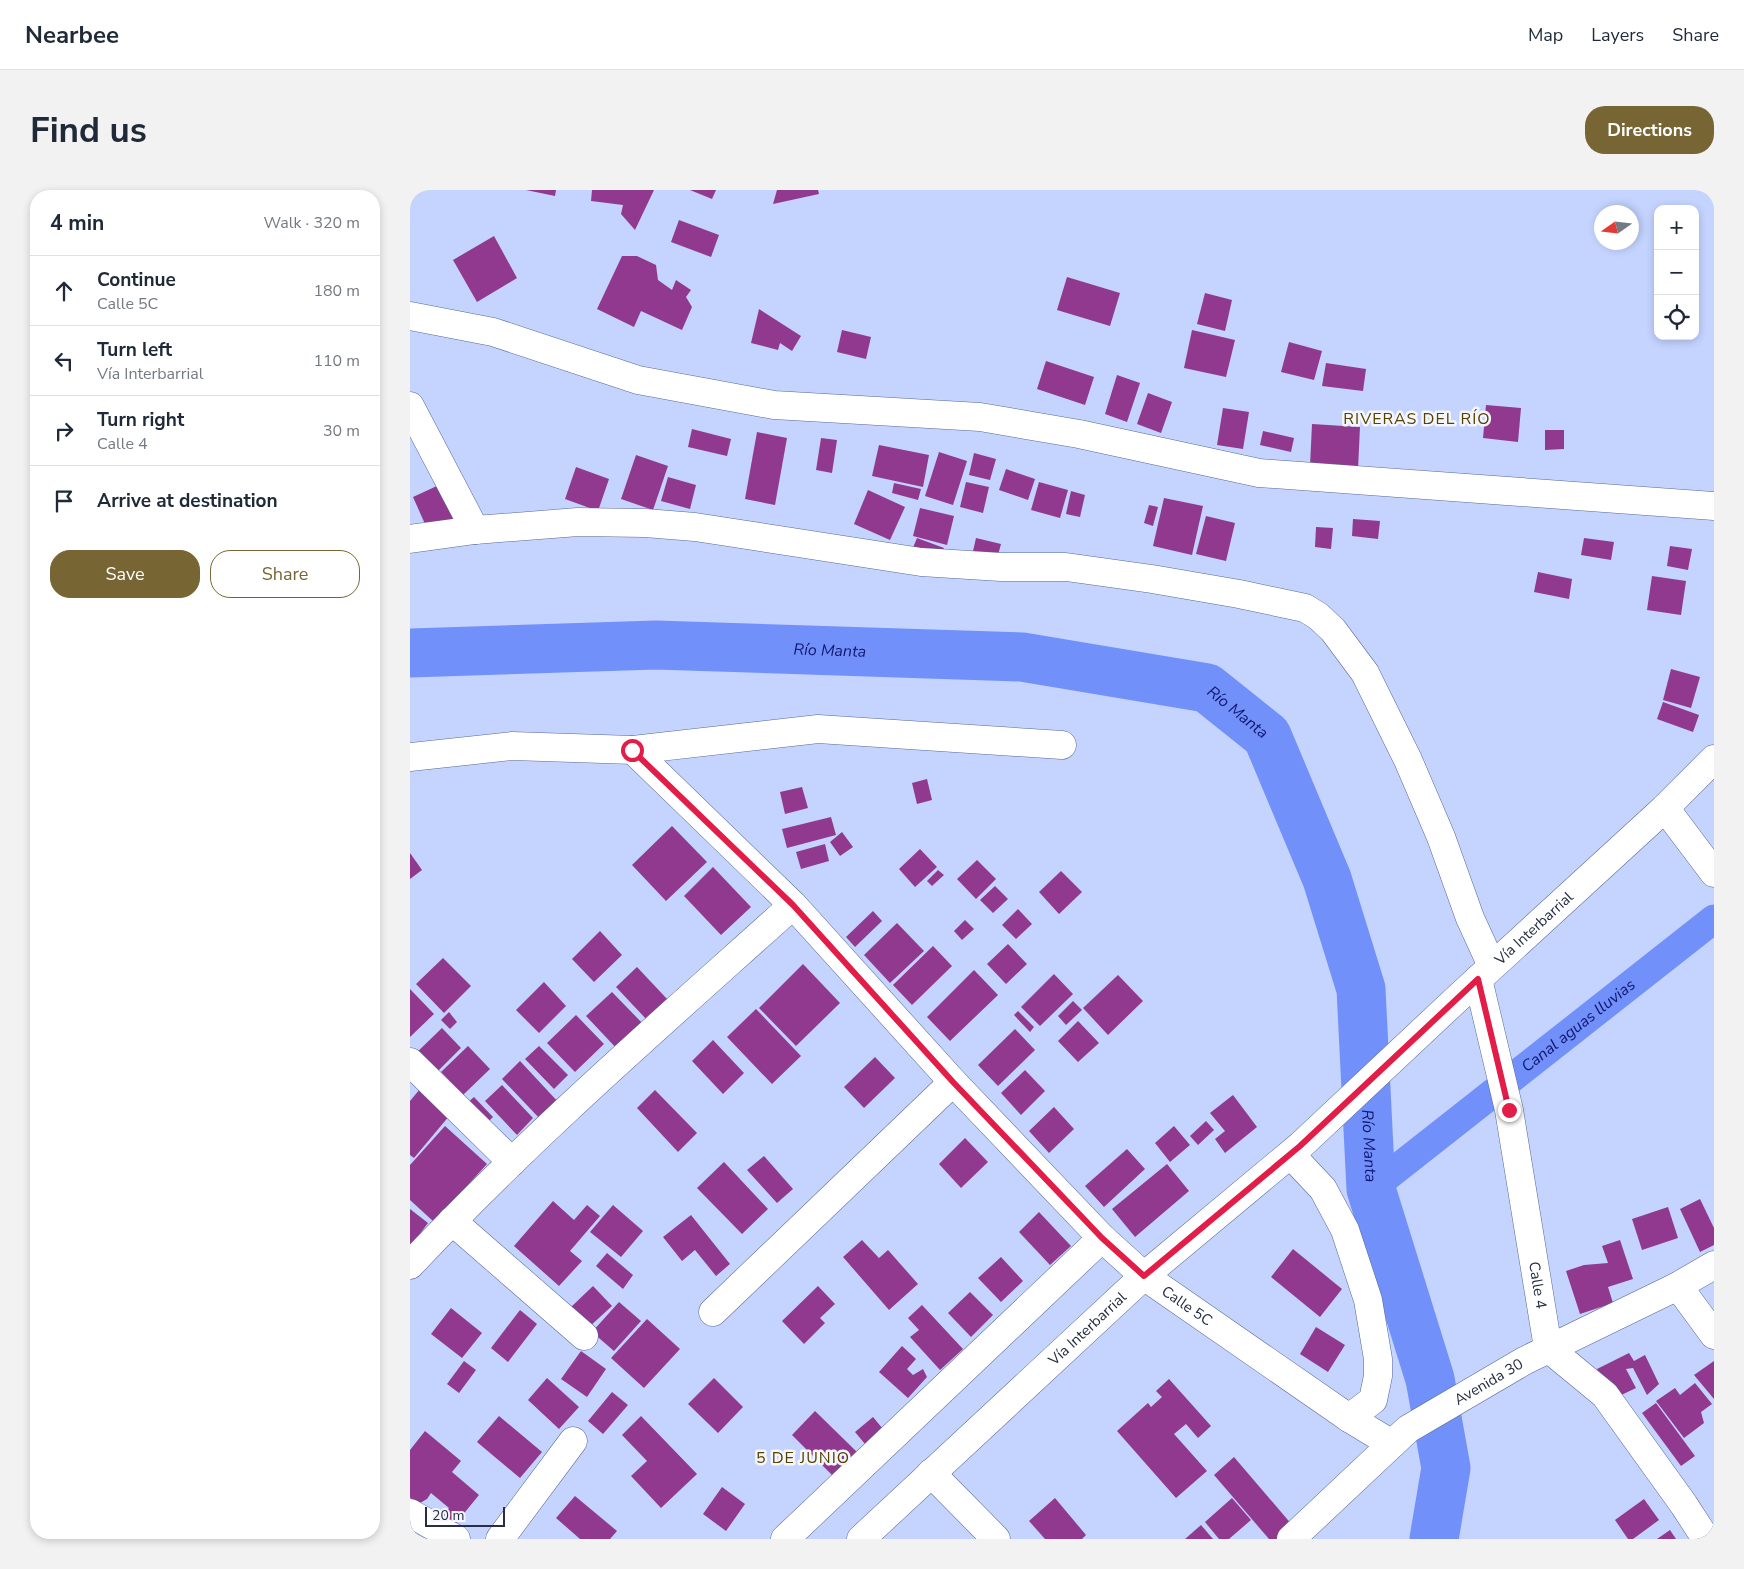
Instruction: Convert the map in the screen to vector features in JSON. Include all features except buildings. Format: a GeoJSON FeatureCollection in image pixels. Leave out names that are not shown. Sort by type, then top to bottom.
{"type":"FeatureCollection","features":[{"type":"Feature","properties":{"kind":"street"},"geometry":{"type":"LineString","coordinates":[[410,316],[493,332],[638,380],[774,404],[980,418],[1079,434],[1260,473],[1714,506]]}},
{"type":"Feature","properties":{"kind":"street"},"geometry":{"type":"LineString","coordinates":[[410,406],[475,530]]}},
{"type":"Feature","properties":{"kind":"street","name":"Calle 4"},"geometry":{"type":"LineString","coordinates":[[410,539],[475,530],[578,522],[645,523],[695,527],[921,562],[1001,567],[1076,568],[1201,587],[1304,608],[1318,616],[1333,630],[1365,673],[1408,760],[1441,837],[1470,918],[1477,980],[1506,1097],[1548,1348]]}},
{"type":"Feature","properties":{"kind":"street"},"geometry":{"type":"LineString","coordinates":[[410,757],[512,746],[632,750],[818,729],[1062,745]]}},
{"type":"Feature","properties":{"kind":"street","name":"Calle 5C"},"geometry":{"type":"LineString","coordinates":[[632,750],[793,905],[953,1082],[1102,1238],[1144,1276],[1349,1418],[1400,1437]]}},
{"type":"Feature","properties":{"kind":"street","name":"Vía Interbarrial"},"geometry":{"type":"LineString","coordinates":[[861,1539],[1144,1276],[1295,1151],[1477,980],[1665,808],[1714,759]]}},
{"type":"Feature","properties":{"kind":"street"},"geometry":{"type":"LineString","coordinates":[[1665,808],[1714,873]]}},
{"type":"Feature","properties":{"kind":"street"},"geometry":{"type":"LineString","coordinates":[[410,1265],[452,1220],[590,1088],[793,905]]}},
{"type":"Feature","properties":{"kind":"street"},"geometry":{"type":"LineString","coordinates":[[410,1062],[512,1162]]}},
{"type":"Feature","properties":{"kind":"street"},"geometry":{"type":"LineString","coordinates":[[713,1312],[953,1082]]}},
{"type":"Feature","properties":{"kind":"street"},"geometry":{"type":"LineString","coordinates":[[1295,1151],[1323,1189],[1345,1230],[1368,1300],[1378,1359],[1378,1376],[1373,1400],[1349,1418]]}},
{"type":"Feature","properties":{"kind":"street"},"geometry":{"type":"LineString","coordinates":[[452,1220],[584,1336]]}},
{"type":"Feature","properties":{"kind":"street"},"geometry":{"type":"LineString","coordinates":[[786,1539],[1102,1238]]}},
{"type":"Feature","properties":{"kind":"street","name":"Avenida 30"},"geometry":{"type":"LineString","coordinates":[[1291,1539],[1400,1437],[1524,1361],[1678,1286],[1714,1265]]}},
{"type":"Feature","properties":{"kind":"street"},"geometry":{"type":"LineString","coordinates":[[1678,1286],[1714,1335]]}},
{"type":"Feature","properties":{"kind":"street"},"geometry":{"type":"LineString","coordinates":[[1548,1348],[1605,1395],[1684,1505],[1706,1539]]}},
{"type":"Feature","properties":{"kind":"street"},"geometry":{"type":"LineString","coordinates":[[500,1539],[573,1441]]}},
{"type":"Feature","properties":{"kind":"street"},"geometry":{"type":"LineString","coordinates":[[931,1473],[996,1539]]}},
{"type":"Feature","properties":{"kind":"street"},"geometry":{"type":"LineString","coordinates":[[410,1514],[456,1539]]}},
{"type":"Feature","properties":{"kind":"waterway","name":"Río Manta"},"geometry":{"type":"LineString","coordinates":[[410,653],[656,645],[1022,657],[1207,688],[1267,736],[1327,879],[1361,989],[1371,1189],[1430,1379],[1446,1468],[1434,1539]]}},
{"type":"Feature","properties":{"kind":"waterway","name":"Canal aguas lluvias"},"geometry":{"type":"LineString","coordinates":[[1371,1189],[1714,919]]}},
{"type":"Feature","properties":{"kind":"district","name":"RIVERAS DEL RÍO"},"geometry":{"type":"Point","coordinates":[1417,419]}},
{"type":"Feature","properties":{"kind":"district","name":"5 DE JUNIO"},"geometry":{"type":"Point","coordinates":[803,1458]}},
{"type":"Feature","properties":{"kind":"route"},"geometry":{"type":"LineString","coordinates":[[632,750],[793,905],[953,1082],[1102,1238],[1144,1276],[1300,1146],[1478,979],[1509,1110]]}}]}
